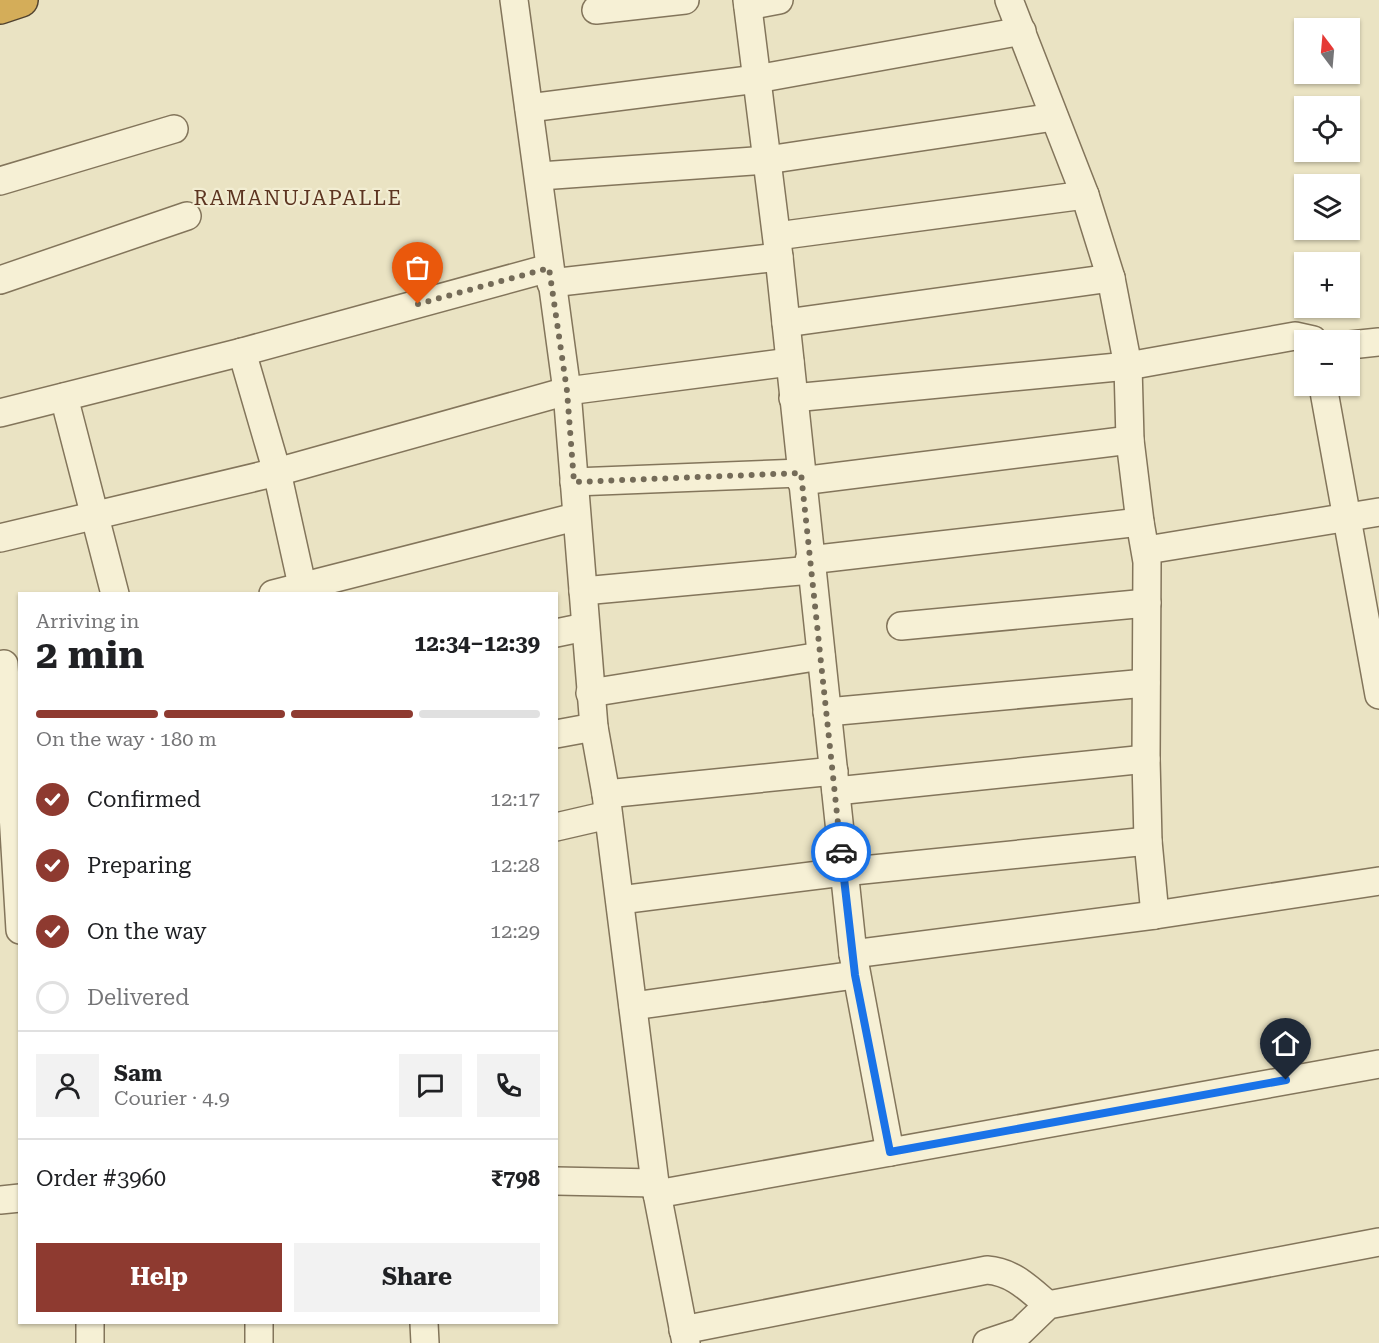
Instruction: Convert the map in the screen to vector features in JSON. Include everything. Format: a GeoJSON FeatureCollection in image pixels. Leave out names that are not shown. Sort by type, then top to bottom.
{"type":"FeatureCollection","features":[{"type":"Feature","properties":{"kind":"highway"},"geometry":{"type":"LineString","coordinates":[[0,7],[21,0]]}},
{"type":"Feature","properties":{"kind":"street"},"geometry":{"type":"LineString","coordinates":[[514,0],[540,176],[550,276],[567,391],[575,517],[594,727],[620,900],[656,1189],[685,1336],[987,1270],[1002,1271],[1015,1277],[1048,1305]]}},
{"type":"Feature","properties":{"kind":"street"},"geometry":{"type":"LineString","coordinates":[[596,10],[685,0]]}},
{"type":"Feature","properties":{"kind":"street"},"geometry":{"type":"LineString","coordinates":[[779,0],[747,3],[778,246],[854,965],[890,1152]]}},
{"type":"Feature","properties":{"kind":"street"},"geometry":{"type":"LineString","coordinates":[[1009,0],[1085,195],[1111,278],[1128,366],[1130,440],[1140,522],[1147,550],[1146,759],[1148,841],[1155,915]]}},
{"type":"Feature","properties":{"kind":"street"},"geometry":{"type":"LineString","coordinates":[[529,108],[757,79],[1022,31]]}},
{"type":"Feature","properties":{"kind":"street"},"geometry":{"type":"LineString","coordinates":[[540,176],[767,160],[1054,117]]}},
{"type":"Feature","properties":{"kind":"street"},"geometry":{"type":"LineString","coordinates":[[0,181],[174,129]]}},
{"type":"Feature","properties":{"kind":"street"},"geometry":{"type":"LineString","coordinates":[[0,413],[550,276],[778,246],[1085,195]]}},
{"type":"Feature","properties":{"kind":"street"},"geometry":{"type":"LineString","coordinates":[[0,280],[187,216]]}},
{"type":"Feature","properties":{"kind":"street"},"geometry":{"type":"LineString","coordinates":[[786,323],[1111,278]]}},
{"type":"Feature","properties":{"kind":"street"},"geometry":{"type":"LineString","coordinates":[[793,398],[1128,366],[1294,336]]}},
{"type":"Feature","properties":{"kind":"street"},"geometry":{"type":"LineString","coordinates":[[1360,344],[1379,342]]}},
{"type":"Feature","properties":{"kind":"street"},"geometry":{"type":"LineString","coordinates":[[242,352],[277,471],[304,590]]}},
{"type":"Feature","properties":{"kind":"street"},"geometry":{"type":"LineString","coordinates":[[0,538],[277,471],[567,391],[790,362]]}},
{"type":"Feature","properties":{"kind":"street"},"geometry":{"type":"LineString","coordinates":[[1325,396],[1379,695]]}},
{"type":"Feature","properties":{"kind":"street"},"geometry":{"type":"LineString","coordinates":[[64,397],[97,516],[114,592]]}},
{"type":"Feature","properties":{"kind":"street"},"geometry":{"type":"LineString","coordinates":[[574,482],[801,477],[1130,440]]}},
{"type":"Feature","properties":{"kind":"street"},"geometry":{"type":"LineString","coordinates":[[1147,550],[1379,512]]}},
{"type":"Feature","properties":{"kind":"street"},"geometry":{"type":"LineString","coordinates":[[288,592],[304,590],[575,517]]}},
{"type":"Feature","properties":{"kind":"street"},"geometry":{"type":"LineString","coordinates":[[583,591],[810,565],[1140,522]]}},
{"type":"Feature","properties":{"kind":"street"},"geometry":{"type":"LineString","coordinates":[[901,626],[1147,603]]}},
{"type":"Feature","properties":{"kind":"street"},"geometry":{"type":"LineString","coordinates":[[558,633],[585,627]]}},
{"type":"Feature","properties":{"kind":"street"},"geometry":{"type":"LineString","coordinates":[[590,693],[821,656]]}},
{"type":"Feature","properties":{"kind":"street"},"geometry":{"type":"LineString","coordinates":[[8,665],[6,802],[18,912]]}},
{"type":"Feature","properties":{"kind":"street"},"geometry":{"type":"LineString","coordinates":[[827,712],[1146,683]]}},
{"type":"Feature","properties":{"kind":"street"},"geometry":{"type":"LineString","coordinates":[[558,734],[594,727]]}},
{"type":"Feature","properties":{"kind":"street"},"geometry":{"type":"LineString","coordinates":[[558,826],[607,805],[835,781],[1146,759]]}},
{"type":"Feature","properties":{"kind":"street"},"geometry":{"type":"LineString","coordinates":[[620,900],[843,872],[1148,841]]}},
{"type":"Feature","properties":{"kind":"street"},"geometry":{"type":"LineString","coordinates":[[633,1006],[854,965],[1155,915],[1379,881]]}},
{"type":"Feature","properties":{"kind":"street"},"geometry":{"type":"LineString","coordinates":[[558,1181],[656,1189],[890,1152],[1379,1064]]}},
{"type":"Feature","properties":{"kind":"street"},"geometry":{"type":"LineString","coordinates":[[0,1200],[18,1198]]}},
{"type":"Feature","properties":{"kind":"street"},"geometry":{"type":"LineString","coordinates":[[987,1343],[1020,1332],[1048,1305],[1379,1242]]}},
{"type":"Feature","properties":{"kind":"street"},"geometry":{"type":"LineString","coordinates":[[90,1324],[90,1343]]}},
{"type":"Feature","properties":{"kind":"street"},"geometry":{"type":"LineString","coordinates":[[259,1324],[259,1343]]}},
{"type":"Feature","properties":{"kind":"street"},"geometry":{"type":"LineString","coordinates":[[424,1324],[425,1343]]}},
{"type":"Feature","properties":{"kind":"way so far"},"geometry":{"type":"LineString","coordinates":[[418,304],[549,268],[567,391],[574,482],[801,473],[841,852]]}},
{"type":"Feature","properties":{"kind":"district","name":"RAMANUJAPALLE"},"geometry":{"type":"Point","coordinates":[298,198]}},
{"type":"Feature","properties":{"kind":"route"},"geometry":{"type":"LineString","coordinates":[[841,852],[855,975],[890,1152],[1286,1080]]}}]}
